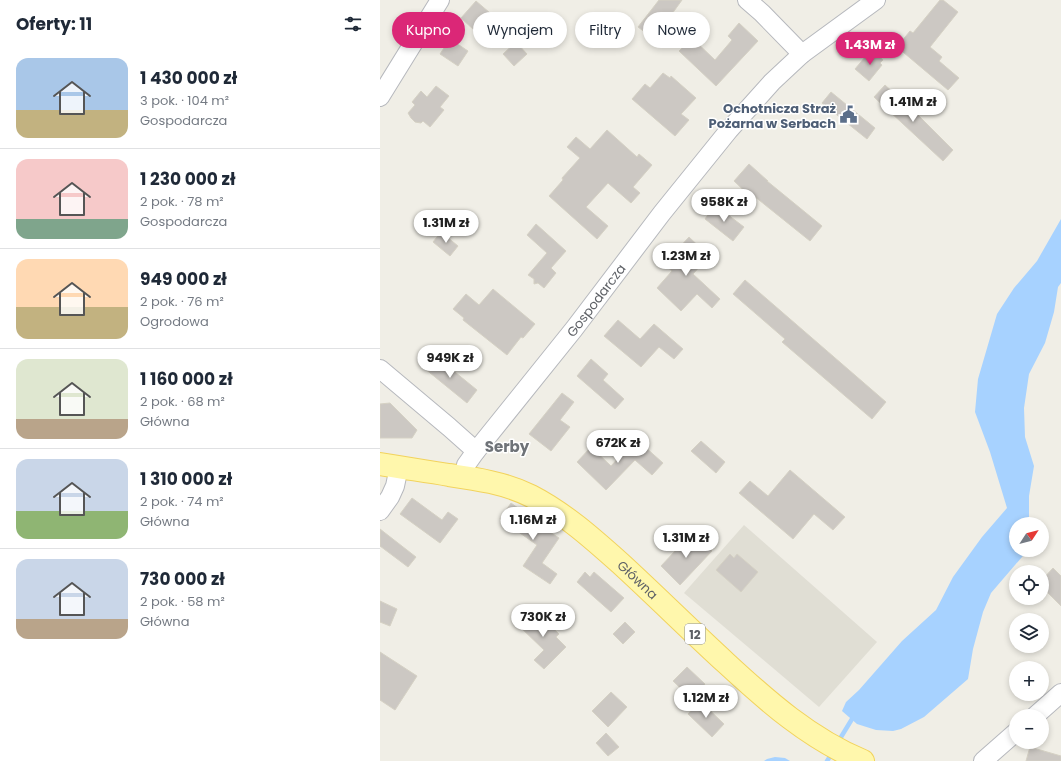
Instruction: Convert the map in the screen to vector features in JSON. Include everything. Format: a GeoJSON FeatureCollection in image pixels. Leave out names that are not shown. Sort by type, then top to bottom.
{"type":"FeatureCollection","features":[{"type":"Feature","properties":{"kind":"main road","name":"Główna"},"geometry":{"type":"LineString","coordinates":[[390,465],[498,484],[522,492],[547,505],[570,520],[589,536],[785,715],[826,742],[854,757]]}},
{"type":"Feature","properties":{"kind":"street"},"geometry":{"type":"LineString","coordinates":[[380,97],[440,0]]}},
{"type":"Feature","properties":{"kind":"street"},"geometry":{"type":"LineString","coordinates":[[747,0],[762,13],[802,54]]}},
{"type":"Feature","properties":{"kind":"street","name":"Gospodarcza"},"geometry":{"type":"LineString","coordinates":[[464,477],[466,465],[476,451],[574,329],[662,213],[729,130],[772,82],[802,54],[876,0]]}},
{"type":"Feature","properties":{"kind":"street"},"geometry":{"type":"LineString","coordinates":[[380,369],[476,451]]}},
{"type":"Feature","properties":{"kind":"street"},"geometry":{"type":"LineString","coordinates":[[380,511],[390,497],[395,486],[390,465]]}},
{"type":"Feature","properties":{"kind":"street"},"geometry":{"type":"LineString","coordinates":[[1043,709],[1061,693]]}},
{"type":"Feature","properties":{"kind":"street"},"geometry":{"type":"LineString","coordinates":[[983,761],[1009,738]]}},
{"type":"Feature","properties":{"kind":"shaded area"},"geometry":{"type":"Polygon","coordinates":[[[744,525],[877,642],[819,707],[684,593],[744,525]]]}},
{"type":"Feature","properties":{"kind":"water"},"geometry":{"type":"Polygon","coordinates":[[[1061,219],[1061,283],[1058,287],[1054,312],[1045,343],[1029,374],[1024,408],[1025,437],[1034,466],[1029,496],[1029,517],[1009,517],[1009,557],[1022,557],[1015,565],[1009,565],[1009,572],[991,593],[983,612],[973,649],[968,679],[924,717],[901,729],[893,731],[876,730],[857,724],[842,711],[846,702],[859,690],[902,641],[936,610],[953,577],[982,537],[1007,508],[990,452],[975,412],[978,379],[997,314],[1014,288],[1037,261],[1061,219]]]}},
{"type":"Feature","properties":{"kind":"water"},"geometry":{"type":"Polygon","coordinates":[[[775,757],[785,758],[790,761],[764,761],[775,757]]]}},
{"type":"Feature","properties":{"kind":"building"},"geometry":{"type":"Polygon","coordinates":[[[659,0],[682,0],[673,12],[650,12],[659,0]]]}},
{"type":"Feature","properties":{"kind":"building"},"geometry":{"type":"Polygon","coordinates":[[[940,0],[943,0],[958,12],[930,47],[942,57],[939,61],[959,78],[948,90],[897,47],[910,31],[913,33],[940,0]]]}},
{"type":"Feature","properties":{"kind":"building"},"geometry":{"type":"Polygon","coordinates":[[[476,1],[489,12],[473,12],[473,29],[465,22],[465,13],[476,1]]]}},
{"type":"Feature","properties":{"kind":"building"},"geometry":{"type":"Polygon","coordinates":[[[643,21],[643,31],[638,27],[643,21]]]}},
{"type":"Feature","properties":{"kind":"building"},"geometry":{"type":"Polygon","coordinates":[[[739,23],[758,41],[716,86],[679,51],[682,48],[702,48],[715,60],[732,40],[728,36],[739,23]]]}},
{"type":"Feature","properties":{"kind":"building"},"geometry":{"type":"Polygon","coordinates":[[[444,48],[464,48],[468,51],[458,66],[440,54],[444,48]]]}},
{"type":"Feature","properties":{"kind":"building"},"geometry":{"type":"Polygon","coordinates":[[[510,48],[522,48],[527,54],[514,66],[503,54],[510,48]]]}},
{"type":"Feature","properties":{"kind":"building"},"geometry":{"type":"Polygon","coordinates":[[[871,50],[883,60],[880,63],[882,65],[869,81],[855,69],[871,50]]]}},
{"type":"Feature","properties":{"kind":"building"},"geometry":{"type":"Polygon","coordinates":[[[663,73],[670,78],[671,76],[696,98],[681,114],[689,120],[675,136],[632,99],[645,84],[650,88],[663,73]]]}},
{"type":"Feature","properties":{"kind":"building"},"geometry":{"type":"Polygon","coordinates":[[[885,85],[953,150],[943,161],[874,97],[885,85]]]}},
{"type":"Feature","properties":{"kind":"building"},"geometry":{"type":"Polygon","coordinates":[[[436,86],[449,96],[440,107],[444,110],[430,127],[423,121],[421,123],[415,122],[408,113],[415,105],[412,102],[421,91],[427,97],[436,86]]]}},
{"type":"Feature","properties":{"kind":"building","name":"Ochotnicza Straż Pożarna w Serbach"},"geometry":{"type":"Polygon","coordinates":[[[831,92],[875,128],[867,139],[822,103],[831,92]]]}},
{"type":"Feature","properties":{"kind":"building"},"geometry":{"type":"Polygon","coordinates":[[[607,130],[637,157],[639,154],[652,165],[633,187],[640,193],[631,203],[608,183],[586,207],[608,226],[597,239],[549,196],[563,180],[562,178],[580,158],[567,147],[576,137],[590,149],[607,130]]]}},
{"type":"Feature","properties":{"kind":"building"},"geometry":{"type":"Polygon","coordinates":[[[749,164],[767,181],[822,226],[810,241],[754,196],[752,198],[734,181],[749,164]]]}},
{"type":"Feature","properties":{"kind":"building"},"geometry":{"type":"Polygon","coordinates":[[[715,205],[744,227],[733,241],[705,219],[715,205]]]}},
{"type":"Feature","properties":{"kind":"building"},"geometry":{"type":"Polygon","coordinates":[[[536,224],[566,251],[551,268],[556,273],[544,288],[538,283],[534,284],[534,279],[528,275],[547,253],[527,235],[536,224]]]}},
{"type":"Feature","properties":{"kind":"building"},"geometry":{"type":"Polygon","coordinates":[[[441,232],[458,246],[450,256],[433,242],[441,232]]]}},
{"type":"Feature","properties":{"kind":"building"},"geometry":{"type":"Polygon","coordinates":[[[689,237],[709,256],[693,274],[720,299],[712,308],[697,294],[681,311],[657,288],[672,271],[664,264],[689,237]]]}},
{"type":"Feature","properties":{"kind":"building"},"geometry":{"type":"Polygon","coordinates":[[[745,280],[886,402],[872,419],[782,342],[785,339],[733,294],[745,280]]]}},
{"type":"Feature","properties":{"kind":"building"},"geometry":{"type":"Polygon","coordinates":[[[493,289],[535,324],[523,338],[521,337],[507,355],[463,320],[464,318],[453,309],[466,294],[479,305],[493,289]]]}},
{"type":"Feature","properties":{"kind":"building"},"geometry":{"type":"Polygon","coordinates":[[[618,320],[640,339],[654,324],[683,349],[674,359],[659,347],[641,367],[604,336],[618,320]]]}},
{"type":"Feature","properties":{"kind":"building"},"geometry":{"type":"Polygon","coordinates":[[[434,355],[477,390],[467,403],[424,368],[434,355]]]}},
{"type":"Feature","properties":{"kind":"building"},"geometry":{"type":"Polygon","coordinates":[[[591,359],[608,374],[603,380],[624,399],[615,409],[577,376],[591,359]]]}},
{"type":"Feature","properties":{"kind":"building"},"geometry":{"type":"Polygon","coordinates":[[[562,393],[574,402],[560,420],[570,427],[551,451],[529,434],[562,393]]]}},
{"type":"Feature","properties":{"kind":"building"},"geometry":{"type":"Polygon","coordinates":[[[390,403],[417,430],[412,438],[380,438],[380,404],[390,403]]]}},
{"type":"Feature","properties":{"kind":"building"},"geometry":{"type":"Polygon","coordinates":[[[636,439],[663,463],[652,475],[635,460],[606,490],[577,462],[591,447],[611,466],[636,439]]]}},
{"type":"Feature","properties":{"kind":"building"},"geometry":{"type":"Polygon","coordinates":[[[701,441],[725,462],[716,473],[691,451],[701,441]]]}},
{"type":"Feature","properties":{"kind":"building"},"geometry":{"type":"Polygon","coordinates":[[[790,470],[845,517],[833,530],[814,514],[793,539],[739,493],[750,481],[768,496],[790,470]]]}},
{"type":"Feature","properties":{"kind":"building"},"geometry":{"type":"Polygon","coordinates":[[[412,498],[442,520],[448,512],[458,519],[440,543],[400,514],[412,498]]]}},
{"type":"Feature","properties":{"kind":"building"},"geometry":{"type":"Polygon","coordinates":[[[511,503],[559,538],[542,563],[557,574],[550,584],[523,566],[537,545],[500,519],[511,503]]]}},
{"type":"Feature","properties":{"kind":"building"},"geometry":{"type":"Polygon","coordinates":[[[380,529],[416,557],[408,567],[380,546],[380,529]]]}},
{"type":"Feature","properties":{"kind":"building"},"geometry":{"type":"Polygon","coordinates":[[[692,533],[712,551],[680,585],[661,566],[692,533]]]}},
{"type":"Feature","properties":{"kind":"building"},"geometry":{"type":"Polygon","coordinates":[[[730,554],[734,558],[737,554],[758,572],[741,592],[716,570],[730,554]]]}},
{"type":"Feature","properties":{"kind":"building"},"geometry":{"type":"Polygon","coordinates":[[[1053,568],[1061,576],[1061,606],[1049,594],[1049,572],[1053,568]]]}},
{"type":"Feature","properties":{"kind":"building"},"geometry":{"type":"Polygon","coordinates":[[[585,572],[590,577],[594,572],[624,598],[611,612],[577,582],[585,572]]]}},
{"type":"Feature","properties":{"kind":"building"},"geometry":{"type":"Polygon","coordinates":[[[380,601],[397,609],[390,626],[380,622],[380,601]]]}},
{"type":"Feature","properties":{"kind":"building"},"geometry":{"type":"Polygon","coordinates":[[[533,609],[559,634],[556,637],[566,647],[544,669],[534,660],[544,650],[518,625],[533,609]]]}},
{"type":"Feature","properties":{"kind":"building"},"geometry":{"type":"Polygon","coordinates":[[[625,622],[635,632],[623,644],[613,634],[625,622]]]}},
{"type":"Feature","properties":{"kind":"building"},"geometry":{"type":"Polygon","coordinates":[[[380,652],[417,676],[395,710],[380,700],[380,652]]]}},
{"type":"Feature","properties":{"kind":"building"},"geometry":{"type":"Polygon","coordinates":[[[687,667],[705,684],[692,699],[673,681],[687,667]]]}},
{"type":"Feature","properties":{"kind":"building"},"geometry":{"type":"Polygon","coordinates":[[[611,692],[627,707],[608,727],[592,711],[611,692]]]}},
{"type":"Feature","properties":{"kind":"building"},"geometry":{"type":"Polygon","coordinates":[[[700,701],[724,724],[712,737],[688,714],[700,701]]]}},
{"type":"Feature","properties":{"kind":"building"},"geometry":{"type":"Polygon","coordinates":[[[606,733],[619,747],[608,756],[596,743],[606,733]]]}},
{"type":"Feature","properties":{"kind":"building"},"geometry":{"type":"Polygon","coordinates":[[[1029,749],[1037,749],[1061,756],[1061,761],[1026,761],[1029,749]]]}},
{"type":"Feature","properties":{"kind":"waterway"},"geometry":{"type":"LineString","coordinates":[[838,742],[852,719]]}},
{"type":"Feature","properties":{"kind":"waterway"},"geometry":{"type":"LineString","coordinates":[[827,761],[833,752]]}},
{"type":"Feature","properties":{"kind":"place","name":"Ochotnicza Straż Pożarna w Serbach"},"geometry":{"type":"Point","coordinates":[849,115]}},
{"type":"Feature","properties":{"kind":"district","name":"Serby"},"geometry":{"type":"Point","coordinates":[507,446]}}]}
